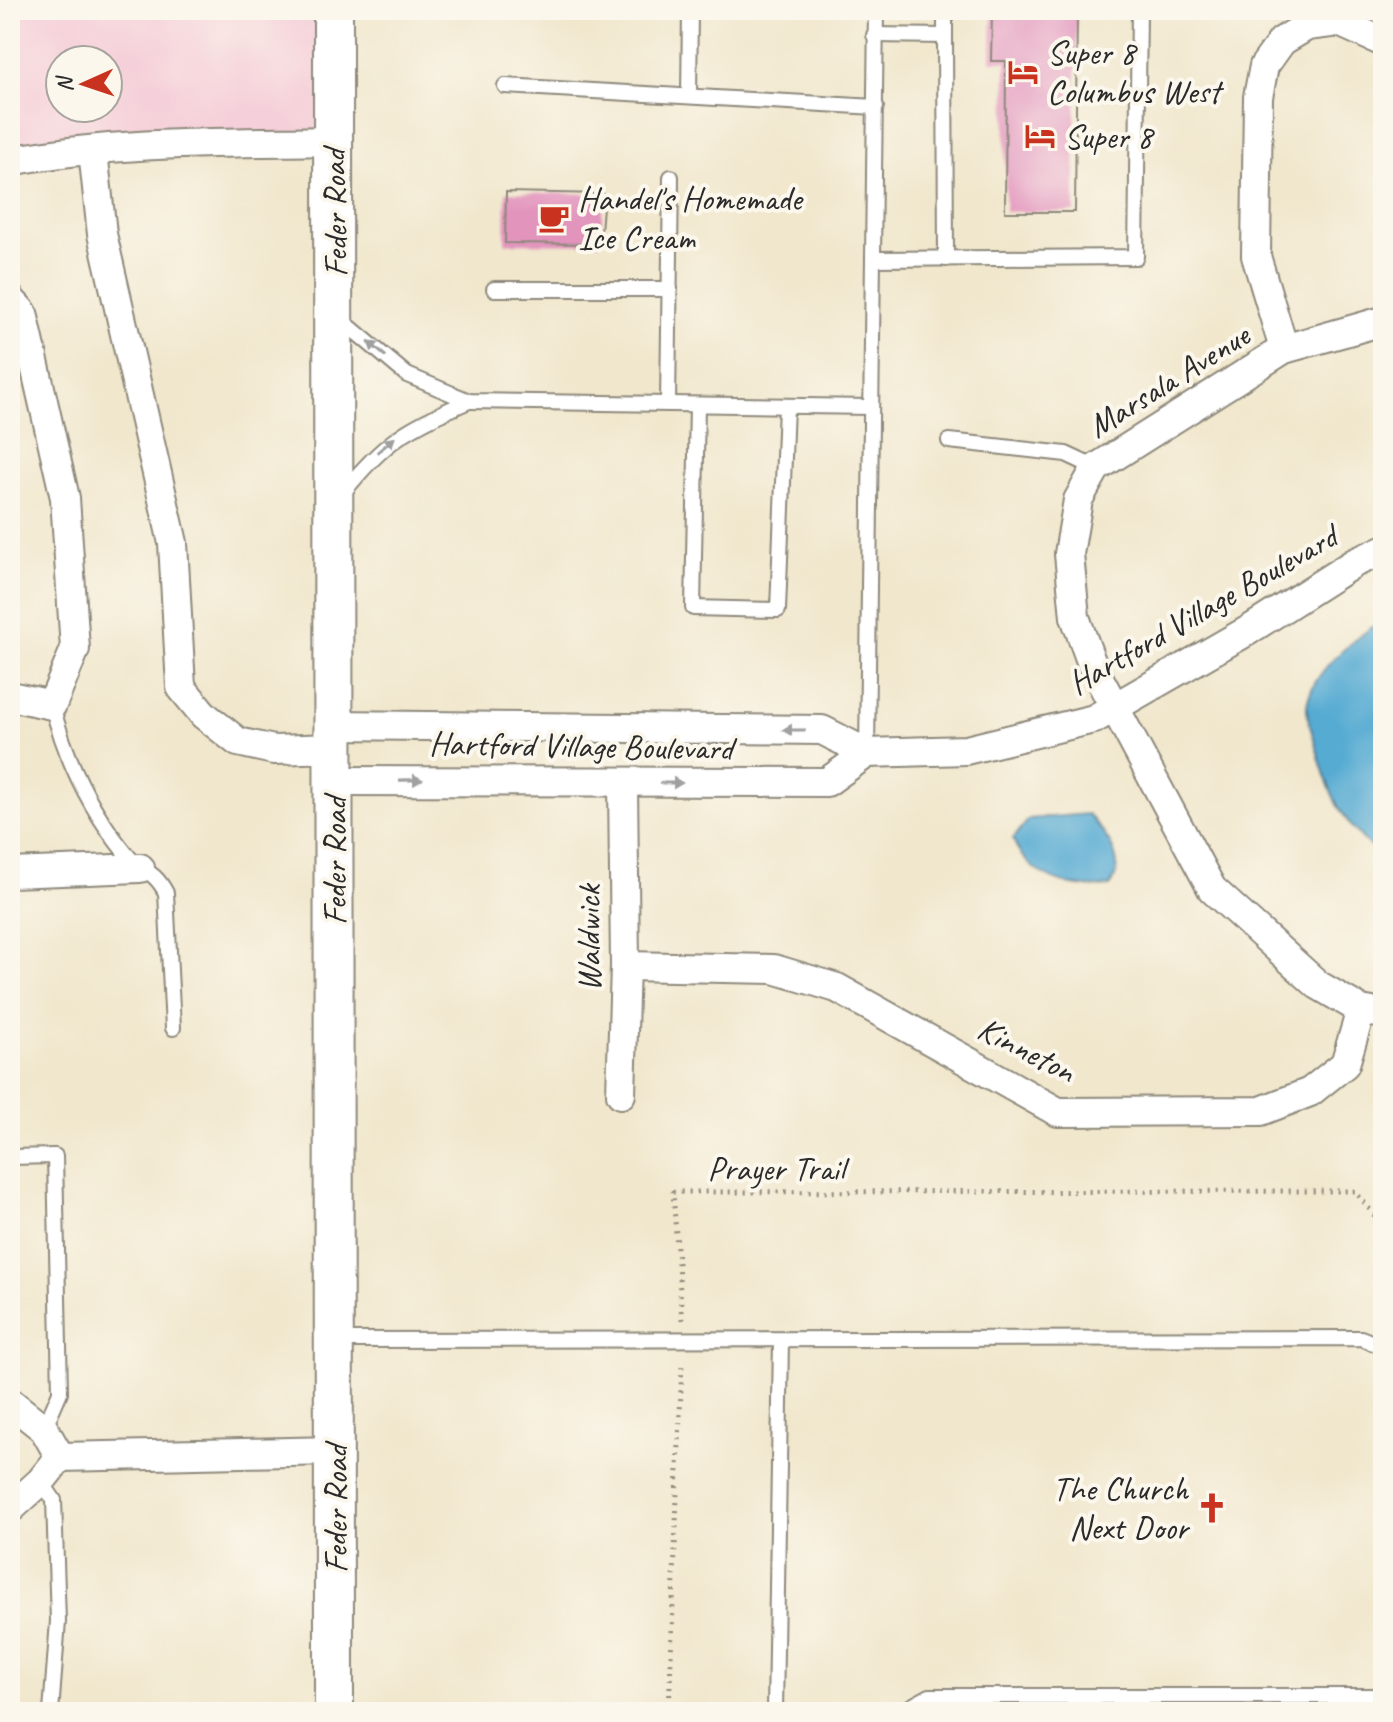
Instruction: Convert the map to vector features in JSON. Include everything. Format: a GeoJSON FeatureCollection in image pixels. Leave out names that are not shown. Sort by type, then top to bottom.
{"type":"FeatureCollection","features":[{"type":"Feature","properties":{"kind":"main road","name":"Feder Road"},"geometry":{"type":"LineString","coordinates":[[333,10],[334,1712]]}},
{"type":"Feature","properties":{"kind":"street"},"geometry":{"type":"LineString","coordinates":[[1284,349],[1256,256],[1258,97],[1264,66],[1282,41],[1326,17],[1383,42]]}},
{"type":"Feature","properties":{"kind":"street"},"geometry":{"type":"LineString","coordinates":[[10,161],[179,144],[333,141]]}},
{"type":"Feature","properties":{"kind":"street"},"geometry":{"type":"LineString","coordinates":[[93,151],[102,234],[173,543],[181,687],[204,715],[238,742],[274,750],[333,752]]}},
{"type":"Feature","properties":{"kind":"street"},"geometry":{"type":"LineString","coordinates":[[10,300],[23,313],[65,498],[75,649],[52,705],[10,696]]}},
{"type":"Feature","properties":{"kind":"street","name":"Marsala Avenue"},"geometry":{"type":"LineString","coordinates":[[1372,1012],[1318,985],[1212,889],[1117,706],[1093,667],[1075,617],[1069,554],[1078,500],[1096,468],[1284,349],[1383,321]]}},
{"type":"Feature","properties":{"kind":"street","name":"Hartford Village Boulevard"},"geometry":{"type":"LineString","coordinates":[[333,752],[822,730],[867,753],[966,750],[1094,719],[1354,563],[1383,550]]}},
{"type":"Feature","properties":{"kind":"street","name":"Hartford Village Boulevard"},"geometry":{"type":"LineString","coordinates":[[333,752],[623,783],[827,782],[867,753]]}},
{"type":"Feature","properties":{"kind":"street","name":"Waldwick"},"geometry":{"type":"LineString","coordinates":[[621,1094],[625,966],[623,783]]}},
{"type":"Feature","properties":{"kind":"street"},"geometry":{"type":"LineString","coordinates":[[10,873],[140,868]]}},
{"type":"Feature","properties":{"kind":"street","name":"Kinneton"},"geometry":{"type":"LineString","coordinates":[[625,966],[774,969],[837,988],[1058,1112],[1261,1111],[1310,1092],[1345,1064],[1372,1012]]}},
{"type":"Feature","properties":{"kind":"street"},"geometry":{"type":"LineString","coordinates":[[10,1402],[44,1429],[60,1457]]}},
{"type":"Feature","properties":{"kind":"street"},"geometry":{"type":"LineString","coordinates":[[60,1457],[335,1451]]}},
{"type":"Feature","properties":{"kind":"street"},"geometry":{"type":"LineString","coordinates":[[10,1509],[41,1481],[60,1457]]}},
{"type":"Feature","properties":{"kind":"lane"},"geometry":{"type":"LineString","coordinates":[[689,96],[690,10]]}},
{"type":"Feature","properties":{"kind":"lane"},"geometry":{"type":"LineString","coordinates":[[867,753],[876,10]]}},
{"type":"Feature","properties":{"kind":"lane"},"geometry":{"type":"LineString","coordinates":[[945,10],[946,259]]}},
{"type":"Feature","properties":{"kind":"lane"},"geometry":{"type":"LineString","coordinates":[[874,259],[1136,257],[1139,10]]}},
{"type":"Feature","properties":{"kind":"lane"},"geometry":{"type":"LineString","coordinates":[[874,35],[945,36]]}},
{"type":"Feature","properties":{"kind":"lane"},"geometry":{"type":"LineString","coordinates":[[505,86],[876,107]]}},
{"type":"Feature","properties":{"kind":"lane"},"geometry":{"type":"LineString","coordinates":[[668,404],[671,177]]}},
{"type":"Feature","properties":{"kind":"lane"},"geometry":{"type":"LineString","coordinates":[[494,289],[670,289]]}},
{"type":"Feature","properties":{"kind":"lane"},"geometry":{"type":"LineString","coordinates":[[335,314],[407,375],[469,401],[871,407]]}},
{"type":"Feature","properties":{"kind":"lane"},"geometry":{"type":"LineString","coordinates":[[335,503],[382,447],[421,421],[469,401]]}},
{"type":"Feature","properties":{"kind":"lane"},"geometry":{"type":"LineString","coordinates":[[697,405],[693,608],[778,610],[786,406]]}},
{"type":"Feature","properties":{"kind":"lane"},"geometry":{"type":"LineString","coordinates":[[949,441],[1066,454],[1096,468]]}},
{"type":"Feature","properties":{"kind":"lane"},"geometry":{"type":"LineString","coordinates":[[52,705],[63,747],[88,799],[140,868],[157,875],[166,893],[173,1028]]}},
{"type":"Feature","properties":{"kind":"lane"},"geometry":{"type":"LineString","coordinates":[[10,1157],[55,1156],[60,1392],[44,1429]]}},
{"type":"Feature","properties":{"kind":"lane"},"geometry":{"type":"LineString","coordinates":[[336,1340],[1361,1338],[1383,1347]]}},
{"type":"Feature","properties":{"kind":"lane"},"geometry":{"type":"LineString","coordinates":[[775,1712],[781,1340]]}},
{"type":"Feature","properties":{"kind":"lane"},"geometry":{"type":"LineString","coordinates":[[41,1481],[54,1500],[58,1621],[51,1712]]}},
{"type":"Feature","properties":{"kind":"lane"},"geometry":{"type":"LineString","coordinates":[[901,1712],[930,1696],[1383,1696]]}},
{"type":"Feature","properties":{"kind":"path","name":"Prayer Trail"},"geometry":{"type":"LineString","coordinates":[[669,1712],[683,1340],[673,1192],[1355,1191],[1383,1226]]}},
{"type":"Feature","properties":{"kind":"shaded area"},"geometry":{"type":"Polygon","coordinates":[[[10,10],[333,10],[333,141],[10,161],[10,10]]]}},
{"type":"Feature","properties":{"kind":"water"},"geometry":{"type":"Polygon","coordinates":[[[1383,619],[1383,856],[1357,833],[1338,806],[1325,776],[1307,706],[1310,693],[1326,668],[1349,645],[1383,619]]]}},
{"type":"Feature","properties":{"kind":"water"},"geometry":{"type":"Polygon","coordinates":[[[1088,814],[1107,839],[1116,858],[1115,877],[1110,886],[1081,886],[1052,879],[1028,863],[1013,839],[1029,819],[1088,814]]]}},
{"type":"Feature","properties":{"kind":"building","name":"Super 8"},"geometry":{"type":"Polygon","coordinates":[[[992,10],[1077,10],[1075,212],[1005,212],[1006,61],[991,61],[992,10]]]}},
{"type":"Feature","properties":{"kind":"building","name":"Handel's Homemade Ice Cream"},"geometry":{"type":"Polygon","coordinates":[[[506,192],[604,194],[600,244],[505,243],[506,192]]]}},
{"type":"Feature","properties":{"kind":"place","name":"Super 8 Columbus West"},"geometry":{"type":"Point","coordinates":[1023,72]}},
{"type":"Feature","properties":{"kind":"place","name":"Super 8"},"geometry":{"type":"Point","coordinates":[1040,136]}},
{"type":"Feature","properties":{"kind":"place","name":"Handel's Homemade Ice Cream"},"geometry":{"type":"Point","coordinates":[554,218]}},
{"type":"Feature","properties":{"kind":"place","name":"The Church Next Door"},"geometry":{"type":"Point","coordinates":[1212,1508]}}]}
